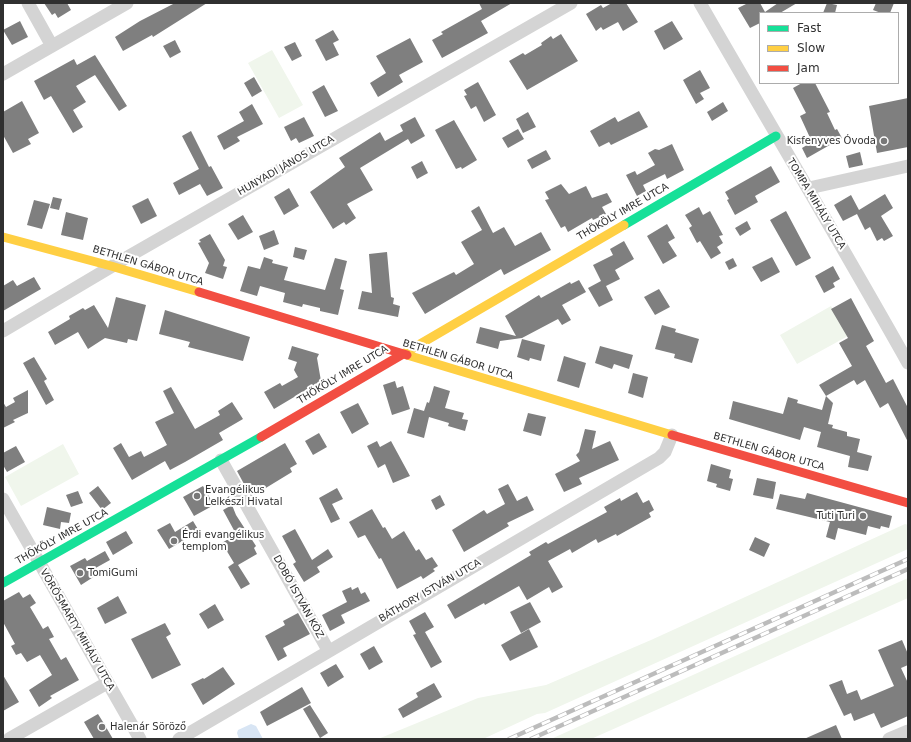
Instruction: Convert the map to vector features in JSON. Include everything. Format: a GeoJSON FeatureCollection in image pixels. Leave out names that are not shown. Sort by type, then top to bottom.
{"type":"FeatureCollection","features":[{"type":"Feature","properties":{"kind":"street"},"geometry":{"type":"LineString","coordinates":[[28,3],[52,46]]}},
{"type":"Feature","properties":{"kind":"street"},"geometry":{"type":"LineString","coordinates":[[3,74],[127,3]]}},
{"type":"Feature","properties":{"kind":"street","name":"HUNYADI JÁNOS UTCA"},"geometry":{"type":"LineString","coordinates":[[3,331],[111,266],[570,3]]}},
{"type":"Feature","properties":{"kind":"street","name":"TOMPA MIHÁLY UTCA"},"geometry":{"type":"LineString","coordinates":[[700,3],[776,136],[809,188],[908,363]]}},
{"type":"Feature","properties":{"kind":"street","name":"THÖKÖLY IMRE UTCA"},"geometry":{"type":"LineString","coordinates":[[3,583],[221,460],[400,354],[776,136]]}},
{"type":"Feature","properties":{"kind":"street"},"geometry":{"type":"LineString","coordinates":[[809,188],[908,166]]}},
{"type":"Feature","properties":{"kind":"street","name":"BETHLEN GÁBOR UTCA"},"geometry":{"type":"LineString","coordinates":[[3,237],[111,266],[672,435],[908,503]]}},
{"type":"Feature","properties":{"kind":"street","name":"BÁTHORY ISTVÁN UTCA"},"geometry":{"type":"LineString","coordinates":[[179,739],[328,650],[660,458],[665,452],[672,435]]}},
{"type":"Feature","properties":{"kind":"street","name":"DOBÓ ISTVÁN KÖZ"},"geometry":{"type":"LineString","coordinates":[[221,460],[328,650]]}},
{"type":"Feature","properties":{"kind":"street","name":"VÖRÖSMARTY MIHÁLY UTCA"},"geometry":{"type":"LineString","coordinates":[[3,499],[140,739]]}},
{"type":"Feature","properties":{"kind":"street"},"geometry":{"type":"LineString","coordinates":[[9,739],[107,683]]}},
{"type":"Feature","properties":{"kind":"street"},"geometry":{"type":"LineString","coordinates":[[889,739],[908,731]]}},
{"type":"Feature","properties":{"kind":"shaded area"},"geometry":{"type":"Polygon","coordinates":[[[272,50],[303,105],[279,118],[248,63],[272,50]]]}},
{"type":"Feature","properties":{"kind":"shaded area"},"geometry":{"type":"Polygon","coordinates":[[[831,306],[848,336],[797,364],[780,335],[831,306]]]}},
{"type":"Feature","properties":{"kind":"shaded area"},"geometry":{"type":"Polygon","coordinates":[[[63,444],[79,474],[21,506],[5,477],[63,444]]]}},
{"type":"Feature","properties":{"kind":"shaded area"},"geometry":{"type":"Polygon","coordinates":[[[905,524],[908,525],[908,549],[545,713],[537,714],[483,739],[378,739],[478,698],[546,685],[651,640],[905,524]]]}},
{"type":"Feature","properties":{"kind":"shaded area"},"geometry":{"type":"Polygon","coordinates":[[[908,578],[908,598],[591,739],[551,739],[908,578]]]}},
{"type":"Feature","properties":{"kind":"water"},"geometry":{"type":"Polygon","coordinates":[[[251,724],[256,726],[263,739],[239,739],[237,733],[238,730],[251,724]]]}},
{"type":"Feature","properties":{"kind":"building"},"geometry":{"type":"Polygon","coordinates":[[[44,3],[67,3],[71,10],[58,18],[55,13],[52,15],[44,3]]]}},
{"type":"Feature","properties":{"kind":"building"},"geometry":{"type":"Polygon","coordinates":[[[175,3],[207,3],[153,37],[152,35],[123,51],[115,37],[140,21],[175,3]]]}},
{"type":"Feature","properties":{"kind":"building"},"geometry":{"type":"Polygon","coordinates":[[[479,3],[512,3],[481,21],[488,33],[442,58],[432,40],[443,34],[441,32],[482,9],[479,3]]]}},
{"type":"Feature","properties":{"kind":"building"},"geometry":{"type":"Polygon","coordinates":[[[612,3],[626,3],[638,22],[623,31],[618,22],[603,30],[601,27],[596,31],[586,14],[601,5],[603,8],[612,3]]]}},
{"type":"Feature","properties":{"kind":"building"},"geometry":{"type":"Polygon","coordinates":[[[748,3],[760,3],[765,12],[759,12],[759,24],[750,28],[738,8],[748,3]]]}},
{"type":"Feature","properties":{"kind":"building"},"geometry":{"type":"Polygon","coordinates":[[[778,3],[797,3],[782,12],[765,12],[778,3]]]}},
{"type":"Feature","properties":{"kind":"building"},"geometry":{"type":"Polygon","coordinates":[[[827,3],[837,5],[835,12],[823,12],[827,3]]]}},
{"type":"Feature","properties":{"kind":"building"},"geometry":{"type":"Polygon","coordinates":[[[876,3],[894,3],[890,12],[878,12],[873,10],[876,3]]]}},
{"type":"Feature","properties":{"kind":"building"},"geometry":{"type":"Polygon","coordinates":[[[20,21],[28,37],[12,45],[3,30],[20,21]]]}},
{"type":"Feature","properties":{"kind":"building"},"geometry":{"type":"Polygon","coordinates":[[[672,21],[683,39],[664,50],[654,31],[672,21]]]}},
{"type":"Feature","properties":{"kind":"building"},"geometry":{"type":"Polygon","coordinates":[[[333,30],[339,40],[333,43],[339,55],[326,61],[315,40],[333,30]]]}},
{"type":"Feature","properties":{"kind":"building"},"geometry":{"type":"Polygon","coordinates":[[[561,34],[578,61],[527,90],[509,61],[523,53],[525,55],[542,45],[541,43],[551,36],[553,39],[561,34]]]}},
{"type":"Feature","properties":{"kind":"building"},"geometry":{"type":"Polygon","coordinates":[[[410,38],[423,62],[399,75],[403,82],[378,97],[370,83],[386,73],[376,56],[410,38]]]}},
{"type":"Feature","properties":{"kind":"building"},"geometry":{"type":"Polygon","coordinates":[[[175,40],[181,52],[170,58],[163,46],[175,40]]]}},
{"type":"Feature","properties":{"kind":"building"},"geometry":{"type":"Polygon","coordinates":[[[295,42],[302,56],[292,61],[284,47],[295,42]]]}},
{"type":"Feature","properties":{"kind":"building"},"geometry":{"type":"Polygon","coordinates":[[[95,55],[127,106],[119,111],[95,75],[76,86],[86,102],[73,110],[83,127],[73,133],[51,96],[44,100],[34,81],[74,59],[77,65],[95,55]]]}},
{"type":"Feature","properties":{"kind":"building"},"geometry":{"type":"Polygon","coordinates":[[[700,70],[710,88],[700,93],[704,99],[696,104],[683,80],[700,70]]]}},
{"type":"Feature","properties":{"kind":"building"},"geometry":{"type":"Polygon","coordinates":[[[254,77],[262,91],[252,97],[244,83],[254,77]]]}},
{"type":"Feature","properties":{"kind":"building"},"geometry":{"type":"Polygon","coordinates":[[[478,82],[496,115],[484,122],[476,106],[471,109],[464,96],[467,95],[464,90],[478,82]]]}},
{"type":"Feature","properties":{"kind":"building"},"geometry":{"type":"Polygon","coordinates":[[[800,84],[816,84],[830,112],[827,113],[835,130],[837,129],[842,138],[807,158],[802,148],[812,142],[800,116],[806,113],[793,88],[800,84]]]}},
{"type":"Feature","properties":{"kind":"building"},"geometry":{"type":"Polygon","coordinates":[[[324,85],[338,111],[325,117],[312,92],[324,85]]]}},
{"type":"Feature","properties":{"kind":"building"},"geometry":{"type":"Polygon","coordinates":[[[908,98],[908,147],[877,153],[869,106],[908,98]]]}},
{"type":"Feature","properties":{"kind":"building"},"geometry":{"type":"Polygon","coordinates":[[[22,101],[39,133],[28,139],[31,144],[13,153],[3,135],[3,112],[22,101]]]}},
{"type":"Feature","properties":{"kind":"building"},"geometry":{"type":"Polygon","coordinates":[[[723,102],[728,111],[712,121],[707,112],[723,102]]]}},
{"type":"Feature","properties":{"kind":"building"},"geometry":{"type":"Polygon","coordinates":[[[252,104],[263,124],[237,137],[240,141],[224,150],[217,136],[244,121],[239,112],[252,104]]]}},
{"type":"Feature","properties":{"kind":"building"},"geometry":{"type":"Polygon","coordinates":[[[639,111],[648,127],[611,145],[609,142],[599,147],[590,131],[615,117],[618,122],[639,111]]]}},
{"type":"Feature","properties":{"kind":"building"},"geometry":{"type":"Polygon","coordinates":[[[528,112],[536,127],[523,133],[516,119],[528,112]]]}},
{"type":"Feature","properties":{"kind":"building"},"geometry":{"type":"Polygon","coordinates":[[[304,117],[314,136],[299,143],[296,138],[291,141],[284,127],[304,117]]]}},
{"type":"Feature","properties":{"kind":"building"},"geometry":{"type":"Polygon","coordinates":[[[415,117],[425,136],[411,144],[408,139],[360,168],[373,190],[347,204],[356,218],[346,225],[344,222],[333,229],[310,192],[345,167],[339,158],[380,132],[385,141],[403,131],[400,125],[415,117]]]}},
{"type":"Feature","properties":{"kind":"building"},"geometry":{"type":"Polygon","coordinates":[[[454,120],[477,160],[462,169],[461,167],[456,169],[435,130],[454,120]]]}},
{"type":"Feature","properties":{"kind":"building"},"geometry":{"type":"Polygon","coordinates":[[[518,129],[524,139],[508,148],[502,138],[518,129]]]}},
{"type":"Feature","properties":{"kind":"building"},"geometry":{"type":"Polygon","coordinates":[[[191,131],[209,167],[211,166],[223,188],[207,196],[200,184],[179,195],[173,183],[199,169],[182,136],[191,131]]]}},
{"type":"Feature","properties":{"kind":"building"},"geometry":{"type":"Polygon","coordinates":[[[672,144],[684,170],[667,179],[665,174],[643,185],[646,191],[637,196],[626,175],[635,171],[637,175],[655,165],[648,153],[655,149],[659,150],[672,144]]]}},
{"type":"Feature","properties":{"kind":"building"},"geometry":{"type":"Polygon","coordinates":[[[546,150],[551,159],[532,169],[527,160],[546,150]]]}},
{"type":"Feature","properties":{"kind":"building"},"geometry":{"type":"Polygon","coordinates":[[[860,152],[863,165],[849,168],[846,156],[860,152]]]}},
{"type":"Feature","properties":{"kind":"building"},"geometry":{"type":"Polygon","coordinates":[[[422,161],[428,173],[417,179],[411,167],[422,161]]]}},
{"type":"Feature","properties":{"kind":"building"},"geometry":{"type":"Polygon","coordinates":[[[771,166],[780,182],[755,196],[758,202],[735,215],[727,200],[729,199],[725,192],[771,166]]]}},
{"type":"Feature","properties":{"kind":"building"},"geometry":{"type":"Polygon","coordinates":[[[561,184],[569,194],[586,186],[592,198],[607,193],[612,202],[602,207],[606,214],[593,220],[592,218],[568,232],[565,226],[561,228],[545,200],[549,199],[545,192],[561,184]]]}},
{"type":"Feature","properties":{"kind":"building"},"geometry":{"type":"Polygon","coordinates":[[[289,188],[299,206],[284,215],[274,197],[289,188]]]}},
{"type":"Feature","properties":{"kind":"building"},"geometry":{"type":"Polygon","coordinates":[[[885,194],[893,208],[881,216],[893,236],[884,241],[882,238],[877,241],[870,227],[865,230],[857,214],[843,221],[834,205],[851,195],[859,210],[885,194]]]}},
{"type":"Feature","properties":{"kind":"building"},"geometry":{"type":"Polygon","coordinates":[[[53,197],[62,199],[59,210],[50,208],[53,197]]]}},
{"type":"Feature","properties":{"kind":"building"},"geometry":{"type":"Polygon","coordinates":[[[148,198],[157,216],[141,224],[132,206],[148,198]]]}},
{"type":"Feature","properties":{"kind":"building"},"geometry":{"type":"Polygon","coordinates":[[[34,200],[50,204],[42,229],[27,225],[34,200]]]}},
{"type":"Feature","properties":{"kind":"building"},"geometry":{"type":"Polygon","coordinates":[[[479,206],[493,233],[504,227],[515,246],[541,232],[551,250],[504,275],[501,269],[425,314],[412,293],[454,272],[456,275],[474,264],[461,242],[482,230],[471,211],[479,206]]]}},
{"type":"Feature","properties":{"kind":"building"},"geometry":{"type":"Polygon","coordinates":[[[699,207],[703,215],[710,211],[723,235],[719,236],[723,243],[717,247],[721,253],[711,259],[700,241],[697,243],[689,228],[692,226],[685,215],[699,207]]]}},
{"type":"Feature","properties":{"kind":"building"},"geometry":{"type":"Polygon","coordinates":[[[786,211],[811,258],[796,266],[770,220],[786,211]]]}},
{"type":"Feature","properties":{"kind":"building"},"geometry":{"type":"Polygon","coordinates":[[[66,212],[88,218],[83,240],[61,235],[66,212]]]}},
{"type":"Feature","properties":{"kind":"building"},"geometry":{"type":"Polygon","coordinates":[[[243,215],[253,232],[238,240],[228,224],[243,215]]]}},
{"type":"Feature","properties":{"kind":"building"},"geometry":{"type":"Polygon","coordinates":[[[747,221],[751,229],[740,236],[735,228],[747,221]]]}},
{"type":"Feature","properties":{"kind":"building"},"geometry":{"type":"Polygon","coordinates":[[[667,224],[675,238],[668,242],[677,256],[663,264],[647,236],[667,224]]]}},
{"type":"Feature","properties":{"kind":"building"},"geometry":{"type":"Polygon","coordinates":[[[274,230],[279,244],[264,250],[259,236],[274,230]]]}},
{"type":"Feature","properties":{"kind":"building"},"geometry":{"type":"Polygon","coordinates":[[[210,234],[225,260],[223,266],[227,267],[223,279],[205,273],[209,263],[198,243],[201,242],[199,240],[210,234]]]}},
{"type":"Feature","properties":{"kind":"building"},"geometry":{"type":"Polygon","coordinates":[[[624,241],[634,259],[615,270],[620,279],[606,286],[613,300],[599,307],[588,288],[601,281],[593,265],[613,255],[610,249],[624,241]]]}},
{"type":"Feature","properties":{"kind":"building"},"geometry":{"type":"Polygon","coordinates":[[[295,247],[307,250],[304,260],[293,257],[295,247]]]}},
{"type":"Feature","properties":{"kind":"building"},"geometry":{"type":"Polygon","coordinates":[[[387,252],[391,297],[394,298],[393,304],[400,306],[398,317],[358,309],[362,291],[372,293],[369,254],[387,252]]]}},
{"type":"Feature","properties":{"kind":"building"},"geometry":{"type":"Polygon","coordinates":[[[264,257],[273,260],[272,263],[288,267],[284,280],[325,290],[335,258],[347,261],[340,289],[344,290],[338,315],[320,311],[320,308],[303,304],[302,307],[283,302],[285,293],[260,286],[257,296],[240,291],[248,266],[260,269],[264,257]]]}},
{"type":"Feature","properties":{"kind":"building"},"geometry":{"type":"Polygon","coordinates":[[[772,257],[780,272],[761,282],[752,267],[772,257]]]}},
{"type":"Feature","properties":{"kind":"building"},"geometry":{"type":"Polygon","coordinates":[[[733,258],[737,266],[729,270],[725,262],[733,258]]]}},
{"type":"Feature","properties":{"kind":"building"},"geometry":{"type":"Polygon","coordinates":[[[833,266],[840,279],[833,283],[835,287],[824,293],[815,276],[833,266]]]}},
{"type":"Feature","properties":{"kind":"building"},"geometry":{"type":"Polygon","coordinates":[[[34,277],[41,289],[3,311],[3,286],[13,280],[17,286],[34,277]]]}},
{"type":"Feature","properties":{"kind":"building"},"geometry":{"type":"Polygon","coordinates":[[[579,280],[586,292],[562,305],[571,320],[562,325],[558,319],[522,338],[500,341],[498,349],[476,343],[480,327],[516,336],[505,316],[539,295],[541,298],[570,282],[571,284],[579,280]]]}},
{"type":"Feature","properties":{"kind":"building"},"geometry":{"type":"Polygon","coordinates":[[[659,289],[670,307],[655,315],[644,297],[659,289]]]}},
{"type":"Feature","properties":{"kind":"building"},"geometry":{"type":"Polygon","coordinates":[[[116,297],[146,305],[137,341],[128,339],[127,343],[105,338],[88,349],[78,332],[55,345],[48,332],[70,319],[69,316],[83,308],[85,310],[94,305],[108,328],[116,297]]]}},
{"type":"Feature","properties":{"kind":"building"},"geometry":{"type":"Polygon","coordinates":[[[851,298],[874,341],[866,346],[886,383],[893,379],[908,408],[908,442],[888,403],[880,408],[865,380],[857,385],[854,380],[826,396],[819,385],[852,366],[839,343],[848,338],[831,309],[851,298]]]}},
{"type":"Feature","properties":{"kind":"building"},"geometry":{"type":"Polygon","coordinates":[[[165,310],[250,337],[243,361],[188,347],[190,342],[159,334],[165,310]]]}},
{"type":"Feature","properties":{"kind":"building"},"geometry":{"type":"Polygon","coordinates":[[[662,325],[676,329],[675,332],[699,339],[692,363],[674,358],[675,354],[655,349],[662,325]]]}},
{"type":"Feature","properties":{"kind":"building"},"geometry":{"type":"Polygon","coordinates":[[[522,339],[545,345],[541,361],[530,358],[529,361],[517,357],[522,339]]]}},
{"type":"Feature","properties":{"kind":"building"},"geometry":{"type":"Polygon","coordinates":[[[292,346],[319,354],[317,358],[321,381],[274,409],[264,392],[280,383],[282,386],[298,377],[294,370],[297,362],[288,359],[292,346]]]}},
{"type":"Feature","properties":{"kind":"building"},"geometry":{"type":"Polygon","coordinates":[[[600,346],[633,355],[629,369],[614,364],[612,369],[595,363],[600,346]]]}},
{"type":"Feature","properties":{"kind":"building"},"geometry":{"type":"Polygon","coordinates":[[[564,356],[586,363],[579,388],[557,381],[564,356]]]}},
{"type":"Feature","properties":{"kind":"building"},"geometry":{"type":"Polygon","coordinates":[[[34,357],[47,379],[44,381],[54,400],[46,405],[23,363],[34,357]]]}},
{"type":"Feature","properties":{"kind":"building"},"geometry":{"type":"Polygon","coordinates":[[[633,373],[648,377],[643,398],[628,393],[633,373]]]}},
{"type":"Feature","properties":{"kind":"building"},"geometry":{"type":"Polygon","coordinates":[[[395,381],[397,388],[403,386],[410,409],[392,415],[383,385],[395,381]]]}},
{"type":"Feature","properties":{"kind":"building"},"geometry":{"type":"Polygon","coordinates":[[[434,386],[450,391],[445,408],[464,413],[462,419],[468,420],[465,431],[448,426],[449,423],[429,417],[424,438],[407,433],[414,408],[424,411],[427,402],[429,403],[434,386]]]}},
{"type":"Feature","properties":{"kind":"building"},"geometry":{"type":"Polygon","coordinates":[[[171,387],[195,429],[220,415],[218,411],[232,402],[243,419],[219,433],[223,440],[185,462],[170,470],[165,461],[132,480],[113,448],[121,443],[129,457],[141,451],[144,457],[167,445],[155,422],[174,413],[163,391],[171,387]]]}},
{"type":"Feature","properties":{"kind":"building"},"geometry":{"type":"Polygon","coordinates":[[[28,390],[28,413],[13,420],[15,422],[3,428],[3,402],[6,407],[15,402],[13,398],[28,390]]]}},
{"type":"Feature","properties":{"kind":"building"},"geometry":{"type":"Polygon","coordinates":[[[826,396],[833,403],[828,424],[833,425],[832,428],[847,432],[847,436],[860,439],[857,452],[872,456],[868,471],[848,467],[850,456],[817,447],[821,432],[804,427],[800,440],[729,419],[733,401],[783,414],[788,397],[798,400],[797,403],[822,410],[826,396]]]}},
{"type":"Feature","properties":{"kind":"building"},"geometry":{"type":"Polygon","coordinates":[[[358,403],[369,424],[352,434],[340,412],[358,403]]]}},
{"type":"Feature","properties":{"kind":"building"},"geometry":{"type":"Polygon","coordinates":[[[528,413],[546,417],[541,436],[523,431],[528,413]]]}},
{"type":"Feature","properties":{"kind":"building"},"geometry":{"type":"Polygon","coordinates":[[[585,429],[596,431],[592,449],[610,441],[619,460],[579,478],[582,484],[564,492],[555,474],[580,461],[576,455],[579,452],[585,429]]]}},
{"type":"Feature","properties":{"kind":"building"},"geometry":{"type":"Polygon","coordinates":[[[319,433],[327,447],[313,455],[305,441],[319,433]]]}},
{"type":"Feature","properties":{"kind":"building"},"geometry":{"type":"Polygon","coordinates":[[[377,441],[380,447],[391,441],[410,476],[393,483],[385,464],[378,468],[367,446],[377,441]]]}},
{"type":"Feature","properties":{"kind":"building"},"geometry":{"type":"Polygon","coordinates":[[[285,443],[297,464],[290,468],[292,472],[251,497],[237,471],[285,443]]]}},
{"type":"Feature","properties":{"kind":"building"},"geometry":{"type":"Polygon","coordinates":[[[16,446],[25,462],[7,472],[3,465],[3,453],[16,446]]]}},
{"type":"Feature","properties":{"kind":"building"},"geometry":{"type":"Polygon","coordinates":[[[711,464],[731,470],[729,478],[733,479],[730,491],[716,487],[717,484],[707,481],[711,464]]]}},
{"type":"Feature","properties":{"kind":"building"},"geometry":{"type":"Polygon","coordinates":[[[757,478],[776,482],[773,499],[753,495],[757,478]]]}},
{"type":"Feature","properties":{"kind":"building"},"geometry":{"type":"Polygon","coordinates":[[[508,484],[517,501],[527,496],[534,510],[507,523],[509,526],[464,552],[452,530],[484,510],[487,514],[505,504],[498,489],[508,484]]]}},
{"type":"Feature","properties":{"kind":"building"},"geometry":{"type":"Polygon","coordinates":[[[98,486],[111,503],[102,510],[89,493],[98,486]]]}},
{"type":"Feature","properties":{"kind":"building"},"geometry":{"type":"Polygon","coordinates":[[[203,486],[214,505],[194,516],[183,497],[203,486]]]}},
{"type":"Feature","properties":{"kind":"building"},"geometry":{"type":"Polygon","coordinates":[[[337,488],[343,499],[332,504],[340,519],[331,523],[319,498],[337,488]]]}},
{"type":"Feature","properties":{"kind":"building"},"geometry":{"type":"Polygon","coordinates":[[[78,491],[83,503],[71,507],[66,495],[78,491]]]}},
{"type":"Feature","properties":{"kind":"building"},"geometry":{"type":"Polygon","coordinates":[[[637,492],[643,503],[649,500],[654,510],[649,513],[651,517],[617,536],[616,534],[598,543],[596,539],[572,553],[570,549],[548,561],[563,587],[552,593],[549,587],[527,600],[519,586],[485,605],[484,603],[455,619],[447,605],[531,555],[529,552],[546,542],[548,544],[607,512],[604,507],[620,498],[621,501],[637,492]]]}},
{"type":"Feature","properties":{"kind":"building"},"geometry":{"type":"Polygon","coordinates":[[[807,493],[892,516],[889,528],[881,526],[880,529],[868,526],[866,535],[838,528],[835,540],[826,537],[830,522],[776,509],[780,494],[805,499],[807,493]]]}},
{"type":"Feature","properties":{"kind":"building"},"geometry":{"type":"Polygon","coordinates":[[[440,495],[445,505],[436,510],[431,500],[440,495]]]}},
{"type":"Feature","properties":{"kind":"building"},"geometry":{"type":"Polygon","coordinates":[[[232,505],[236,515],[256,546],[254,548],[257,554],[238,565],[250,584],[241,589],[228,567],[234,563],[222,543],[236,534],[223,510],[232,505]]]}},
{"type":"Feature","properties":{"kind":"building"},"geometry":{"type":"Polygon","coordinates":[[[47,507],[71,513],[69,523],[61,522],[60,529],[43,525],[47,507]]]}},
{"type":"Feature","properties":{"kind":"building"},"geometry":{"type":"Polygon","coordinates":[[[372,509],[383,528],[385,527],[392,539],[404,531],[416,551],[419,549],[426,560],[432,557],[438,566],[433,569],[435,571],[423,579],[421,576],[397,589],[381,558],[379,559],[365,535],[358,538],[349,522],[372,509]]]}},
{"type":"Feature","properties":{"kind":"building","name":"Érdi evangélikus templom"},"geometry":{"type":"Polygon","coordinates":[[[193,521],[199,531],[169,549],[157,530],[170,523],[175,532],[193,521]]]}},
{"type":"Feature","properties":{"kind":"building"},"geometry":{"type":"Polygon","coordinates":[[[295,529],[312,560],[328,549],[333,557],[317,567],[320,572],[304,582],[293,564],[296,562],[282,536],[295,529]]]}},
{"type":"Feature","properties":{"kind":"building"},"geometry":{"type":"Polygon","coordinates":[[[126,531],[133,543],[113,555],[106,542],[126,531]]]}},
{"type":"Feature","properties":{"kind":"building"},"geometry":{"type":"Polygon","coordinates":[[[755,537],[770,544],[764,557],[749,550],[755,537]]]}},
{"type":"Feature","properties":{"kind":"building"},"geometry":{"type":"Polygon","coordinates":[[[105,551],[110,560],[92,570],[95,576],[81,585],[70,566],[85,558],[87,561],[105,551]]]}},
{"type":"Feature","properties":{"kind":"building"},"geometry":{"type":"Polygon","coordinates":[[[351,587],[352,590],[358,587],[361,594],[365,592],[370,601],[341,615],[345,623],[330,631],[322,615],[347,602],[342,591],[351,587]]]}},
{"type":"Feature","properties":{"kind":"building"},"geometry":{"type":"Polygon","coordinates":[[[19,592],[23,598],[30,594],[36,603],[30,607],[43,629],[48,626],[54,637],[49,639],[61,660],[66,657],[79,680],[50,696],[52,698],[39,707],[29,690],[52,675],[40,655],[27,662],[21,653],[16,655],[11,646],[15,644],[3,622],[3,601],[19,592]]]}},
{"type":"Feature","properties":{"kind":"building"},"geometry":{"type":"Polygon","coordinates":[[[118,596],[127,613],[105,624],[97,608],[118,596]]]}},
{"type":"Feature","properties":{"kind":"building"},"geometry":{"type":"Polygon","coordinates":[[[530,602],[541,622],[521,633],[510,612],[530,602]]]}},
{"type":"Feature","properties":{"kind":"building"},"geometry":{"type":"Polygon","coordinates":[[[215,604],[224,620],[208,629],[199,614],[215,604]]]}},
{"type":"Feature","properties":{"kind":"building"},"geometry":{"type":"Polygon","coordinates":[[[425,612],[434,627],[425,632],[442,662],[431,668],[413,635],[416,634],[409,621],[425,612]]]}},
{"type":"Feature","properties":{"kind":"building"},"geometry":{"type":"Polygon","coordinates":[[[298,613],[310,634],[283,648],[287,656],[278,661],[265,636],[285,625],[283,621],[298,613]]]}},
{"type":"Feature","properties":{"kind":"building"},"geometry":{"type":"Polygon","coordinates":[[[165,623],[171,634],[166,637],[181,665],[152,679],[131,639],[165,623]]]}},
{"type":"Feature","properties":{"kind":"building"},"geometry":{"type":"Polygon","coordinates":[[[529,629],[538,647],[510,661],[501,645],[529,629]]]}},
{"type":"Feature","properties":{"kind":"building"},"geometry":{"type":"Polygon","coordinates":[[[902,640],[908,654],[908,665],[901,668],[908,683],[908,716],[881,728],[874,713],[854,721],[851,713],[844,716],[829,685],[842,680],[847,694],[857,690],[861,700],[894,686],[878,650],[902,640]]]}},
{"type":"Feature","properties":{"kind":"building"},"geometry":{"type":"Polygon","coordinates":[[[374,646],[383,662],[369,670],[360,654],[374,646]]]}},
{"type":"Feature","properties":{"kind":"building"},"geometry":{"type":"Polygon","coordinates":[[[336,664],[344,677],[328,687],[320,673],[336,664]]]}},
{"type":"Feature","properties":{"kind":"building"},"geometry":{"type":"Polygon","coordinates":[[[223,667],[235,684],[203,705],[191,684],[203,678],[204,679],[223,667]]]}},
{"type":"Feature","properties":{"kind":"building"},"geometry":{"type":"Polygon","coordinates":[[[3,675],[19,702],[3,711],[3,675]]]}},
{"type":"Feature","properties":{"kind":"building"},"geometry":{"type":"Polygon","coordinates":[[[434,683],[442,697],[403,718],[398,709],[418,697],[416,693],[434,683]]]}},
{"type":"Feature","properties":{"kind":"building"},"geometry":{"type":"Polygon","coordinates":[[[302,687],[311,703],[267,726],[260,712],[302,687]]]}},
{"type":"Feature","properties":{"kind":"building"},"geometry":{"type":"Polygon","coordinates":[[[310,705],[328,733],[320,738],[303,709],[310,705]]]}},
{"type":"Feature","properties":{"kind":"building"},"geometry":{"type":"Polygon","coordinates":[[[98,714],[113,739],[94,739],[84,722],[98,714]]]}},
{"type":"Feature","properties":{"kind":"building"},"geometry":{"type":"Polygon","coordinates":[[[836,725],[842,739],[804,739],[836,725]]]}},
{"type":"Feature","properties":{"kind":"railway"},"geometry":{"type":"LineString","coordinates":[[509,739],[908,559]]}},
{"type":"Feature","properties":{"kind":"railway"},"geometry":{"type":"LineString","coordinates":[[531,739],[908,569]]}},
{"type":"Feature","properties":{"kind":"traffic: fast"},"geometry":{"type":"LineString","coordinates":[[624,225],[776,136]]}},
{"type":"Feature","properties":{"kind":"traffic: fast"},"geometry":{"type":"LineString","coordinates":[[3,583],[261,437]]}},
{"type":"Feature","properties":{"kind":"traffic: slow"},"geometry":{"type":"LineString","coordinates":[[403,354],[624,225]]}},
{"type":"Feature","properties":{"kind":"traffic: slow"},"geometry":{"type":"LineString","coordinates":[[3,237],[111,266],[199,292]]}},
{"type":"Feature","properties":{"kind":"traffic: slow"},"geometry":{"type":"LineString","coordinates":[[407,355],[672,435]]}},
{"type":"Feature","properties":{"kind":"traffic: jam"},"geometry":{"type":"LineString","coordinates":[[199,292],[407,355]]}},
{"type":"Feature","properties":{"kind":"traffic: jam"},"geometry":{"type":"LineString","coordinates":[[261,437],[403,354]]}},
{"type":"Feature","properties":{"kind":"traffic: jam"},"geometry":{"type":"LineString","coordinates":[[672,435],[908,503]]}},
{"type":"Feature","properties":{"kind":"place","name":"Kisfenyves Óvoda"},"geometry":{"type":"Point","coordinates":[884,141]}},
{"type":"Feature","properties":{"kind":"place","name":"Evangélikus Lelkészi Hivatal"},"geometry":{"type":"Point","coordinates":[197,496]}},
{"type":"Feature","properties":{"kind":"place","name":"Tuti Turi"},"geometry":{"type":"Point","coordinates":[863,516]}},
{"type":"Feature","properties":{"kind":"place","name":"Érdi evangélikus templom"},"geometry":{"type":"Point","coordinates":[174,541]}},
{"type":"Feature","properties":{"kind":"place","name":"TomiGumi"},"geometry":{"type":"Point","coordinates":[80,573]}},
{"type":"Feature","properties":{"kind":"place","name":"Halenár Söröző"},"geometry":{"type":"Point","coordinates":[102,727]}}]}
